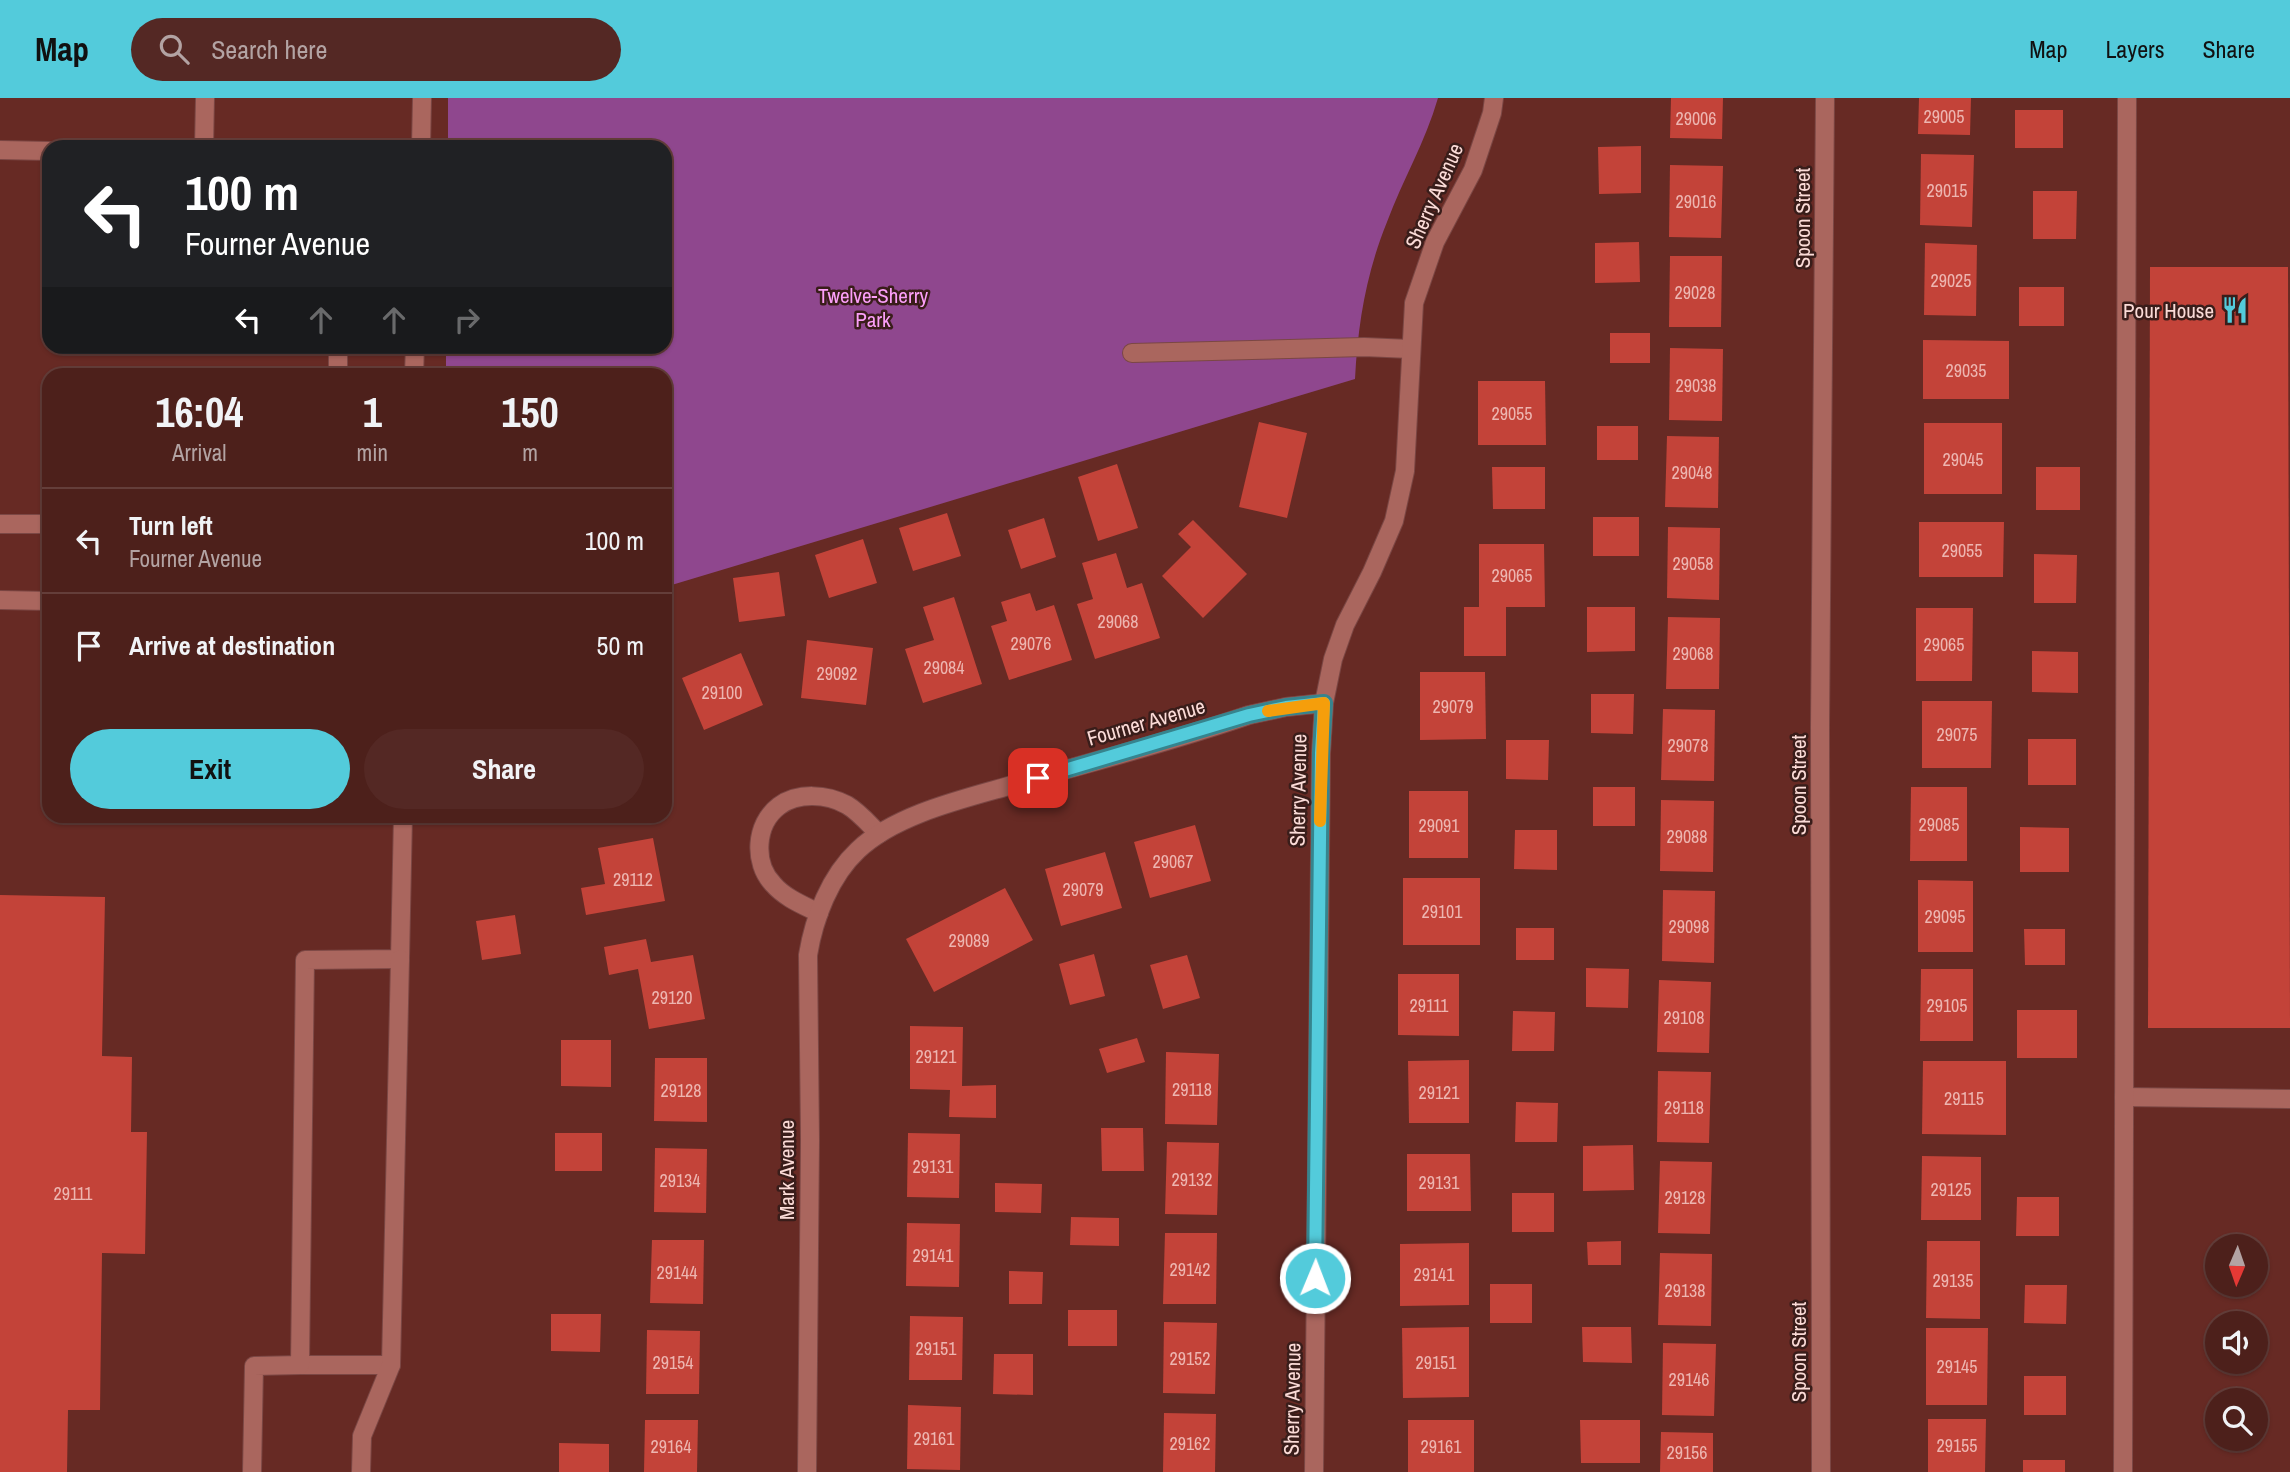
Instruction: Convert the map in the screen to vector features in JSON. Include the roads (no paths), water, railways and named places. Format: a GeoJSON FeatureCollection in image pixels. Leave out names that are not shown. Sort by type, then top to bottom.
{"type":"FeatureCollection","features":[{"type":"Feature","properties":{"kind":"street"},"geometry":{"type":"LineString","coordinates":[[204,140],[205,98]]}},
{"type":"Feature","properties":{"kind":"street"},"geometry":{"type":"LineString","coordinates":[[421,140],[422,98]]}},
{"type":"Feature","properties":{"kind":"street","name":"Sherry Avenue"},"geometry":{"type":"LineString","coordinates":[[1314,1472],[1321,753],[1324,703],[1333,659],[1345,625],[1394,522],[1405,471],[1414,303],[1435,242],[1473,170],[1492,113],[1494,98]]}},
{"type":"Feature","properties":{"kind":"street","name":"Spoon Street"},"geometry":{"type":"LineString","coordinates":[[1821,1472],[1820,726],[1825,98]]}},
{"type":"Feature","properties":{"kind":"street"},"geometry":{"type":"LineString","coordinates":[[2123,1472],[2127,98]]}},
{"type":"Feature","properties":{"kind":"street"},"geometry":{"type":"LineString","coordinates":[[0,150],[42,151]]}},
{"type":"Feature","properties":{"kind":"street"},"geometry":{"type":"LineString","coordinates":[[1132,352],[1364,347],[1410,349]]}},
{"type":"Feature","properties":{"kind":"street"},"geometry":{"type":"LineString","coordinates":[[0,524],[42,524]]}},
{"type":"Feature","properties":{"kind":"street"},"geometry":{"type":"LineString","coordinates":[[0,600],[42,601]]}},
{"type":"Feature","properties":{"kind":"street","name":"Fourner Avenue"},"geometry":{"type":"LineString","coordinates":[[839,874],[857,851],[879,834],[910,818],[962,800],[1249,715],[1324,703]]}},
{"type":"Feature","properties":{"kind":"street"},"geometry":{"type":"LineString","coordinates":[[819,913],[789,898],[771,883],[762,865],[758,843],[765,824],[778,806],[798,797],[819,796],[847,805],[879,834]]}},
{"type":"Feature","properties":{"kind":"street"},"geometry":{"type":"LineString","coordinates":[[361,1472],[362,1436],[391,1365],[403,823]]}},
{"type":"Feature","properties":{"kind":"street","name":"Mark Avenue"},"geometry":{"type":"LineString","coordinates":[[807,1472],[810,1140],[808,955],[811,934],[819,913],[839,874]]}},
{"type":"Feature","properties":{"kind":"street"},"geometry":{"type":"LineString","coordinates":[[300,1365],[305,960],[400,959]]}},
{"type":"Feature","properties":{"kind":"street"},"geometry":{"type":"LineString","coordinates":[[2124,1097],[2290,1099]]}},
{"type":"Feature","properties":{"kind":"street"},"geometry":{"type":"LineString","coordinates":[[252,1472],[254,1366],[391,1365]]}},
{"type":"Feature","properties":{"kind":"place","name":"Pour House"},"geometry":{"type":"Point","coordinates":[2235,310]}},
{"type":"Feature","properties":{"kind":"park label","name":"Twelve-Sherry Park"},"geometry":{"type":"Point","coordinates":[873,307]}}]}
